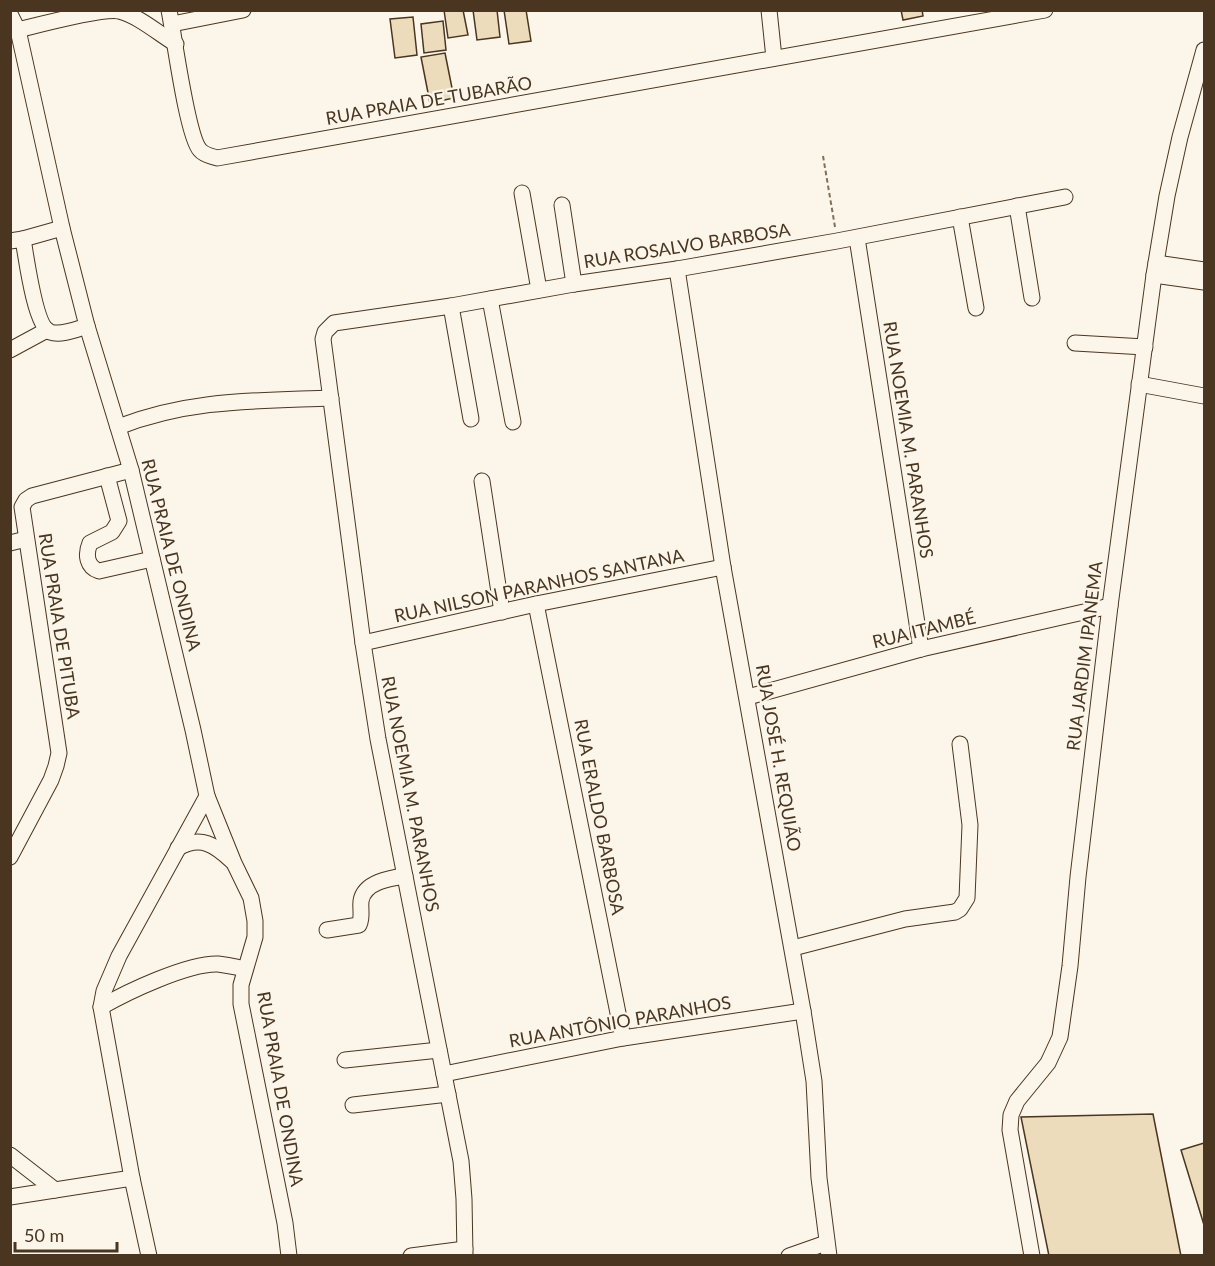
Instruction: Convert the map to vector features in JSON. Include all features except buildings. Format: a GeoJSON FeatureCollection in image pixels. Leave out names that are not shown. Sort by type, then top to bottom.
{"type":"FeatureCollection","features":[{"type":"Feature","properties":{"kind":"street"},"geometry":{"type":"LineString","coordinates":[[22,10],[10,14],[18,30],[62,228],[87,326],[59,333],[47,330],[43,326],[17,240],[62,228]]}},
{"type":"Feature","properties":{"kind":"street","name":"RUA PRAIA DE TUBARÃO"},"geometry":{"type":"LineString","coordinates":[[243,10],[170,17],[190,128],[199,150],[217,158],[1045,10]]}},
{"type":"Feature","properties":{"kind":"street"},"geometry":{"type":"LineString","coordinates":[[769,10],[774,58]]}},
{"type":"Feature","properties":{"kind":"street"},"geometry":{"type":"LineString","coordinates":[[18,30],[88,13],[119,11],[176,44]]}},
{"type":"Feature","properties":{"kind":"street","name":"RUA JARDIM IPANEMA"},"geometry":{"type":"LineString","coordinates":[[1032,1256],[1010,1130],[1011,1115],[1017,1101],[1048,1063],[1060,1037],[1110,606],[1155,269],[1167,196],[1198,100],[1204,50]]}},
{"type":"Feature","properties":{"kind":"street"},"geometry":{"type":"LineString","coordinates":[[522,193],[539,290]]}},
{"type":"Feature","properties":{"kind":"street","name":"RUA ROSALVO BARBOSA"},"geometry":{"type":"LineString","coordinates":[[323,339],[325,332],[334,324],[857,238],[1065,197]]}},
{"type":"Feature","properties":{"kind":"street"},"geometry":{"type":"LineString","coordinates":[[562,205],[574,284]]}},
{"type":"Feature","properties":{"kind":"street"},"geometry":{"type":"LineString","coordinates":[[1017,206],[1032,298]]}},
{"type":"Feature","properties":{"kind":"street"},"geometry":{"type":"LineString","coordinates":[[960,217],[976,308]]}},
{"type":"Feature","properties":{"kind":"street","name":"RUA NOEMIA M. PARANHOS"},"geometry":{"type":"LineString","coordinates":[[857,238],[921,649]]}},
{"type":"Feature","properties":{"kind":"street","name":"RUA JOSÉ H. REQUIÃO"},"geometry":{"type":"LineString","coordinates":[[677,269],[723,567],[793,948],[814,1081],[827,1249]]}},
{"type":"Feature","properties":{"kind":"street"},"geometry":{"type":"LineString","coordinates":[[1155,269],[1204,270]]}},
{"type":"Feature","properties":{"kind":"street"},"geometry":{"type":"LineString","coordinates":[[1155,269],[1204,282]]}},
{"type":"Feature","properties":{"kind":"street"},"geometry":{"type":"LineString","coordinates":[[490,299],[513,422]]}},
{"type":"Feature","properties":{"kind":"street"},"geometry":{"type":"LineString","coordinates":[[451,306],[471,419]]}},
{"type":"Feature","properties":{"kind":"street","name":"RUA PRAIA DE ONDINA"},"geometry":{"type":"LineString","coordinates":[[87,326],[131,470],[207,796],[251,898],[255,937],[241,985],[241,1004],[285,1223],[289,1256]]}},
{"type":"Feature","properties":{"kind":"street"},"geometry":{"type":"LineString","coordinates":[[10,350],[47,330]]}},
{"type":"Feature","properties":{"kind":"street","name":"RUA NOEMIA M. PARANHOS"},"geometry":{"type":"LineString","coordinates":[[323,339],[378,740],[461,1161],[465,1252]]}},
{"type":"Feature","properties":{"kind":"street"},"geometry":{"type":"LineString","coordinates":[[1075,343],[1144,347]]}},
{"type":"Feature","properties":{"kind":"street"},"geometry":{"type":"LineString","coordinates":[[1139,384],[1204,396]]}},
{"type":"Feature","properties":{"kind":"street"},"geometry":{"type":"LineString","coordinates":[[118,427],[186,406],[239,401],[331,398]]}},
{"type":"Feature","properties":{"kind":"street","name":"RUA PRAIA DE PITUBA"},"geometry":{"type":"LineString","coordinates":[[10,857],[51,780],[59,753],[22,507],[32,496],[131,470]]}},
{"type":"Feature","properties":{"kind":"street"},"geometry":{"type":"LineString","coordinates":[[107,476],[119,521],[112,532],[90,543],[87,550],[89,564],[99,571],[152,559]]}},
{"type":"Feature","properties":{"kind":"street"},"geometry":{"type":"LineString","coordinates":[[482,481],[502,612]]}},
{"type":"Feature","properties":{"kind":"street"},"geometry":{"type":"LineString","coordinates":[[10,543],[26,538]]}},
{"type":"Feature","properties":{"kind":"street","name":"RUA NILSON PARANHOS SANTANA"},"geometry":{"type":"LineString","coordinates":[[363,643],[536,604],[723,567]]}},
{"type":"Feature","properties":{"kind":"street","name":"RUA ERALDO BARBOSA"},"geometry":{"type":"LineString","coordinates":[[536,604],[623,1038]]}},
{"type":"Feature","properties":{"kind":"street","name":"RUA ITAMBÉ"},"geometry":{"type":"LineString","coordinates":[[748,697],[921,649],[1110,606]]}},
{"type":"Feature","properties":{"kind":"street"},"geometry":{"type":"LineString","coordinates":[[793,948],[875,926],[955,912],[960,909],[967,898],[970,825],[960,744]]}},
{"type":"Feature","properties":{"kind":"street"},"geometry":{"type":"LineString","coordinates":[[149,1256],[132,1178],[101,1007],[104,991],[119,956],[207,796]]}},
{"type":"Feature","properties":{"kind":"street"},"geometry":{"type":"LineString","coordinates":[[178,848],[188,843],[207,844],[218,849],[234,863]]}},
{"type":"Feature","properties":{"kind":"street"},"geometry":{"type":"LineString","coordinates":[[327,930],[359,925],[362,920],[362,898],[366,892],[372,886],[388,878],[405,876]]}},
{"type":"Feature","properties":{"kind":"street"},"geometry":{"type":"LineString","coordinates":[[101,1007],[134,989],[195,968],[216,964],[245,969]]}},
{"type":"Feature","properties":{"kind":"street","name":"RUA ANTÔNIO PARANHOS"},"geometry":{"type":"LineString","coordinates":[[444,1074],[623,1038],[803,1011]]}},
{"type":"Feature","properties":{"kind":"street"},"geometry":{"type":"LineString","coordinates":[[345,1060],[439,1050]]}},
{"type":"Feature","properties":{"kind":"street"},"geometry":{"type":"LineString","coordinates":[[353,1105],[447,1094]]}},
{"type":"Feature","properties":{"kind":"street"},"geometry":{"type":"LineString","coordinates":[[11,1159],[54,1190]]}},
{"type":"Feature","properties":{"kind":"street"},"geometry":{"type":"LineString","coordinates":[[10,1197],[132,1178]]}},
{"type":"Feature","properties":{"kind":"street"},"geometry":{"type":"LineString","coordinates":[[789,1256],[827,1249]]}},
{"type":"Feature","properties":{"kind":"street"},"geometry":{"type":"LineString","coordinates":[[411,1256],[465,1252]]}},
{"type":"Feature","properties":{"kind":"path"},"geometry":{"type":"LineString","coordinates":[[823,156],[837,241]]}}]}
